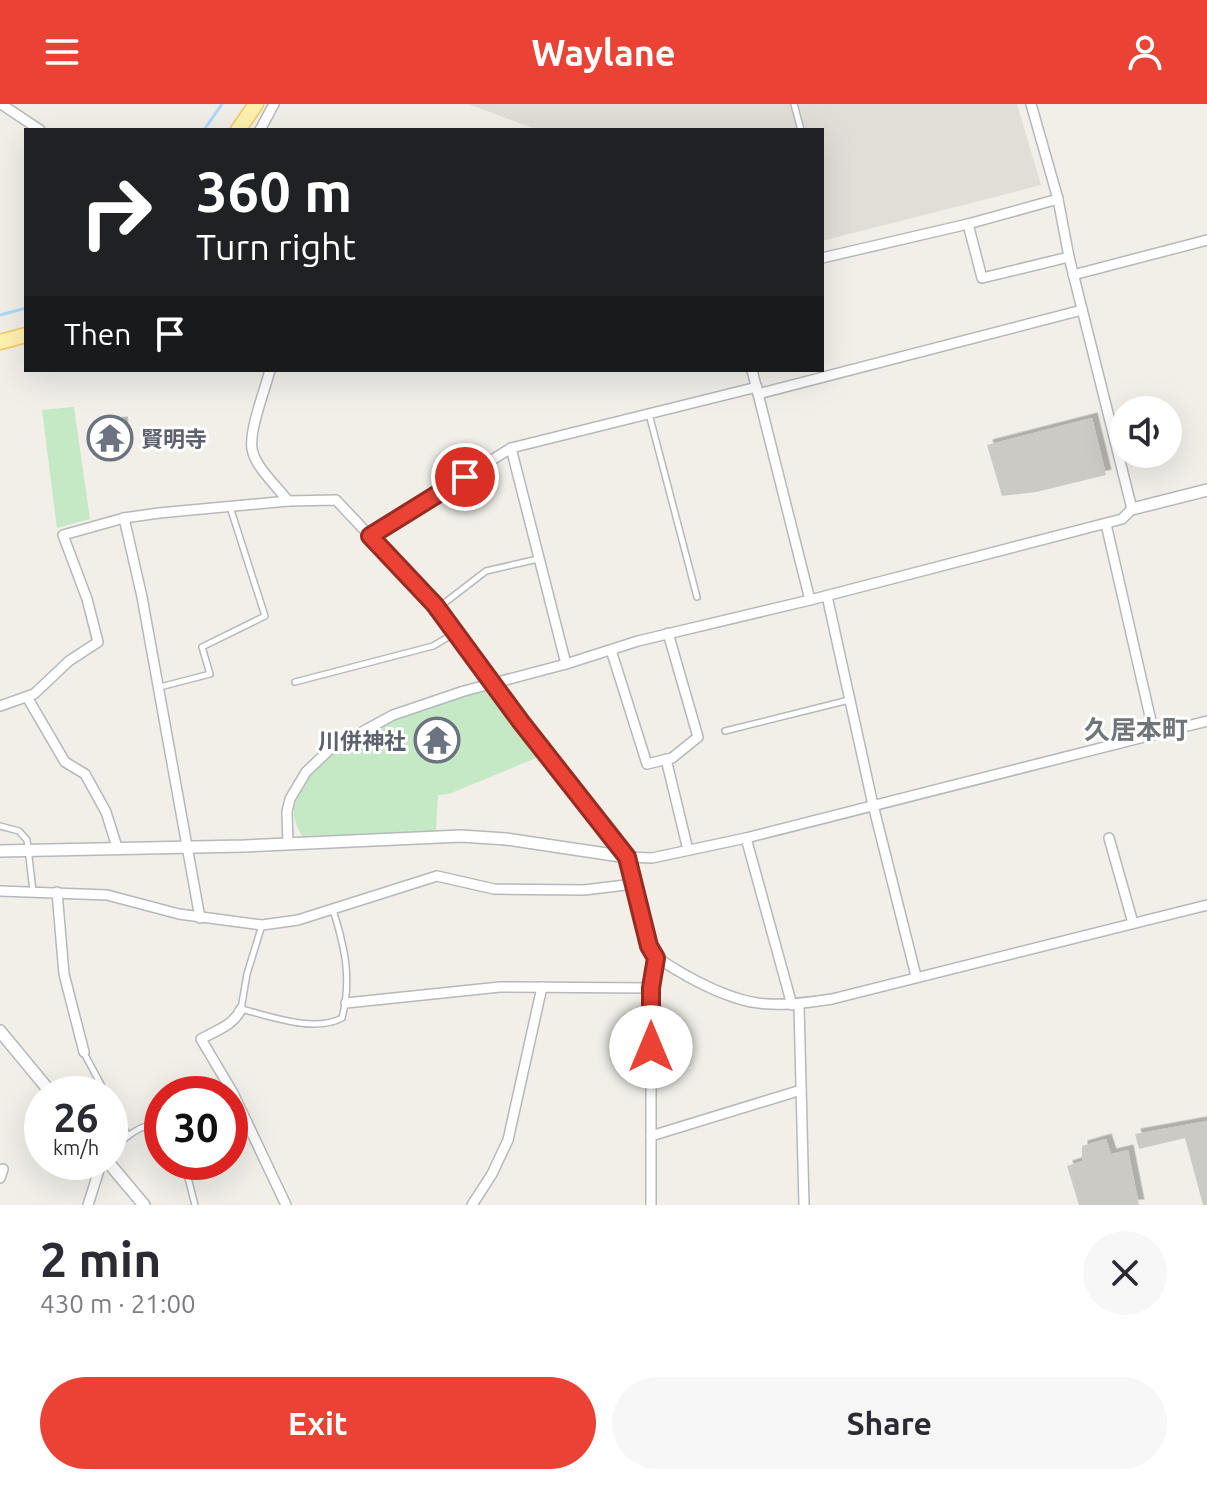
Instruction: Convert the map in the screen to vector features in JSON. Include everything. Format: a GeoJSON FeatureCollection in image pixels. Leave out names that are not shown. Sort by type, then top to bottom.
{"type":"FeatureCollection","features":[{"type":"Feature","properties":{"kind":"main road"},"geometry":{"type":"LineString","coordinates":[[239,128],[256,104]]}},
{"type":"Feature","properties":{"kind":"main road"},"geometry":{"type":"LineString","coordinates":[[0,342],[24,336]]}},
{"type":"Feature","properties":{"kind":"street"},"geometry":{"type":"LineString","coordinates":[[1,104],[37,128]]}},
{"type":"Feature","properties":{"kind":"street"},"geometry":{"type":"LineString","coordinates":[[261,128],[274,104]]}},
{"type":"Feature","properties":{"kind":"street"},"geometry":{"type":"LineString","coordinates":[[1031,104],[1058,199],[1073,275],[1132,509]]}},
{"type":"Feature","properties":{"kind":"street"},"geometry":{"type":"LineString","coordinates":[[824,258],[968,224],[1058,199]]}},
{"type":"Feature","properties":{"kind":"street"},"geometry":{"type":"LineString","coordinates":[[968,224],[982,278],[1069,257]]}},
{"type":"Feature","properties":{"kind":"street"},"geometry":{"type":"LineString","coordinates":[[1073,275],[1207,240]]}},
{"type":"Feature","properties":{"kind":"street"},"geometry":{"type":"LineString","coordinates":[[370,536],[511,448],[1082,310]]}},
{"type":"Feature","properties":{"kind":"street"},"geometry":{"type":"LineString","coordinates":[[269,372],[252,450],[288,501]]}},
{"type":"Feature","properties":{"kind":"street"},"geometry":{"type":"LineString","coordinates":[[752,372],[810,600]]}},
{"type":"Feature","properties":{"kind":"street"},"geometry":{"type":"LineString","coordinates":[[511,448],[566,664]]}},
{"type":"Feature","properties":{"kind":"street"},"geometry":{"type":"LineString","coordinates":[[288,844],[287,812],[290,799],[306,772],[329,750],[393,715],[668,633],[827,596],[1106,524],[1122,519],[1132,509],[1207,490]]}},
{"type":"Feature","properties":{"kind":"street"},"geometry":{"type":"LineString","coordinates":[[0,706],[34,694],[76,656],[98,642],[87,599],[63,535],[124,518],[288,501],[336,500],[437,609],[627,857],[649,946],[656,958],[718,993],[747,1003],[796,1005],[832,999],[1207,905]]}},
{"type":"Feature","properties":{"kind":"street"},"geometry":{"type":"LineString","coordinates":[[124,518],[142,597],[200,918]]}},
{"type":"Feature","properties":{"kind":"street"},"geometry":{"type":"LineString","coordinates":[[1106,524],[1154,734]]}},
{"type":"Feature","properties":{"kind":"street"},"geometry":{"type":"LineString","coordinates":[[827,596],[873,805],[916,976]]}},
{"type":"Feature","properties":{"kind":"street"},"geometry":{"type":"LineString","coordinates":[[611,650],[647,764],[672,758],[698,737],[668,633]]}},
{"type":"Feature","properties":{"kind":"street"},"geometry":{"type":"LineString","coordinates":[[27,697],[65,762],[85,774],[106,812],[117,847]]}},
{"type":"Feature","properties":{"kind":"street"},"geometry":{"type":"LineString","coordinates":[[0,851],[188,848],[478,837],[652,858],[746,838],[1207,721]]}},
{"type":"Feature","properties":{"kind":"street"},"geometry":{"type":"LineString","coordinates":[[666,759],[688,850]]}},
{"type":"Feature","properties":{"kind":"street"},"geometry":{"type":"LineString","coordinates":[[746,838],[796,1005],[801,1090],[802,1204]]}},
{"type":"Feature","properties":{"kind":"street"},"geometry":{"type":"LineString","coordinates":[[1109,838],[1133,923]]}},
{"type":"Feature","properties":{"kind":"street"},"geometry":{"type":"LineString","coordinates":[[0,891],[107,895],[200,918],[262,925],[285,923],[332,910],[437,876],[494,889],[584,890],[634,884]]}},
{"type":"Feature","properties":{"kind":"street"},"geometry":{"type":"LineString","coordinates":[[57,892],[64,974],[84,1052]]}},
{"type":"Feature","properties":{"kind":"street"},"geometry":{"type":"LineString","coordinates":[[651,1205],[651,988],[656,958]]}},
{"type":"Feature","properties":{"kind":"street"},"geometry":{"type":"LineString","coordinates":[[346,1003],[500,987],[651,988]]}},
{"type":"Feature","properties":{"kind":"street"},"geometry":{"type":"LineString","coordinates":[[472,1205],[492,1174],[508,1140],[542,987]]}},
{"type":"Feature","properties":{"kind":"street"},"geometry":{"type":"LineString","coordinates":[[222,1076],[201,1039],[228,1025],[241,1009]]}},
{"type":"Feature","properties":{"kind":"street"},"geometry":{"type":"LineString","coordinates":[[0,1031],[37,1076]]}},
{"type":"Feature","properties":{"kind":"street"},"geometry":{"type":"LineString","coordinates":[[651,1136],[801,1090]]}},
{"type":"Feature","properties":{"kind":"street"},"geometry":{"type":"LineString","coordinates":[[248,1127],[286,1205]]}},
{"type":"Feature","properties":{"kind":"street"},"geometry":{"type":"LineString","coordinates":[[88,1205],[99,1180]]}},
{"type":"Feature","properties":{"kind":"street"},"geometry":{"type":"LineString","coordinates":[[121,1180],[138,1203]]}},
{"type":"Feature","properties":{"kind":"lane"},"geometry":{"type":"LineString","coordinates":[[794,104],[800,128]]}},
{"type":"Feature","properties":{"kind":"lane"},"geometry":{"type":"LineString","coordinates":[[649,414],[697,597]]}},
{"type":"Feature","properties":{"kind":"lane"},"geometry":{"type":"LineString","coordinates":[[159,687],[210,674],[202,647],[265,616],[230,507]]}},
{"type":"Feature","properties":{"kind":"lane"},"geometry":{"type":"LineString","coordinates":[[437,609],[486,571],[539,558]]}},
{"type":"Feature","properties":{"kind":"lane"},"geometry":{"type":"LineString","coordinates":[[295,682],[433,646],[455,633]]}},
{"type":"Feature","properties":{"kind":"lane"},"geometry":{"type":"LineString","coordinates":[[725,731],[850,700]]}},
{"type":"Feature","properties":{"kind":"lane"},"geometry":{"type":"LineString","coordinates":[[0,826],[19,831],[27,840],[33,892]]}},
{"type":"Feature","properties":{"kind":"lane"},"geometry":{"type":"LineString","coordinates":[[262,925],[247,974],[241,1009],[310,1023],[336,1021],[342,1018],[346,1003],[348,965],[332,910]]}},
{"type":"Feature","properties":{"kind":"lane"},"geometry":{"type":"LineString","coordinates":[[84,1052],[97,1076]]}},
{"type":"Feature","properties":{"kind":"lane"},"geometry":{"type":"LineString","coordinates":[[128,1136],[144,1128]]}},
{"type":"Feature","properties":{"kind":"lane"},"geometry":{"type":"LineString","coordinates":[[189,1180],[195,1205]]}},
{"type":"Feature","properties":{"kind":"shaded area"},"geometry":{"type":"Polygon","coordinates":[[[468,104],[1017,104],[1041,185],[824,240],[824,128],[533,128],[468,104]]]}},
{"type":"Feature","properties":{"kind":"green space"},"geometry":{"type":"Polygon","coordinates":[[[74,407],[90,519],[57,528],[42,410],[74,407]]]}},
{"type":"Feature","properties":{"kind":"green space"},"geometry":{"type":"Polygon","coordinates":[[[486,689],[493,692],[541,756],[449,794],[438,795],[436,831],[303,838],[294,818],[297,800],[314,771],[333,753],[382,725],[486,689]]]}},
{"type":"Feature","properties":{"kind":"building"},"geometry":{"type":"Polygon","coordinates":[[[1092,418],[1106,475],[1036,492],[1002,496],[987,445],[1092,418]]]}},
{"type":"Feature","properties":{"kind":"building","name":"賢明寺"},"geometry":{"type":"Polygon","coordinates":[[[122,422],[126,449],[120,451],[121,455],[99,456],[94,426],[122,422]]]}},
{"type":"Feature","properties":{"kind":"building"},"geometry":{"type":"Polygon","coordinates":[[[1207,1121],[1207,1205],[1203,1205],[1185,1138],[1139,1149],[1135,1134],[1207,1121]]]}},
{"type":"Feature","properties":{"kind":"building"},"geometry":{"type":"Polygon","coordinates":[[[1106,1139],[1111,1154],[1128,1150],[1139,1205],[1079,1205],[1067,1166],[1082,1161],[1082,1146],[1106,1139]]]}},
{"type":"Feature","properties":{"kind":"waterway"},"geometry":{"type":"LineString","coordinates":[[205,128],[222,104]]}},
{"type":"Feature","properties":{"kind":"waterway"},"geometry":{"type":"LineString","coordinates":[[0,315],[24,309]]}},
{"type":"Feature","properties":{"kind":"place","name":"賢明寺"},"geometry":{"type":"Point","coordinates":[110,438]}},
{"type":"Feature","properties":{"kind":"place","name":"川併神社"},"geometry":{"type":"Point","coordinates":[437,740]}},
{"type":"Feature","properties":{"kind":"district","name":"久居本町"},"geometry":{"type":"Point","coordinates":[1136,729]}},
{"type":"Feature","properties":{"kind":"route"},"geometry":{"type":"LineString","coordinates":[[465,477],[370,536],[435,605],[521,722],[627,857],[649,946],[656,958],[651,988],[651,1047]]}}]}
